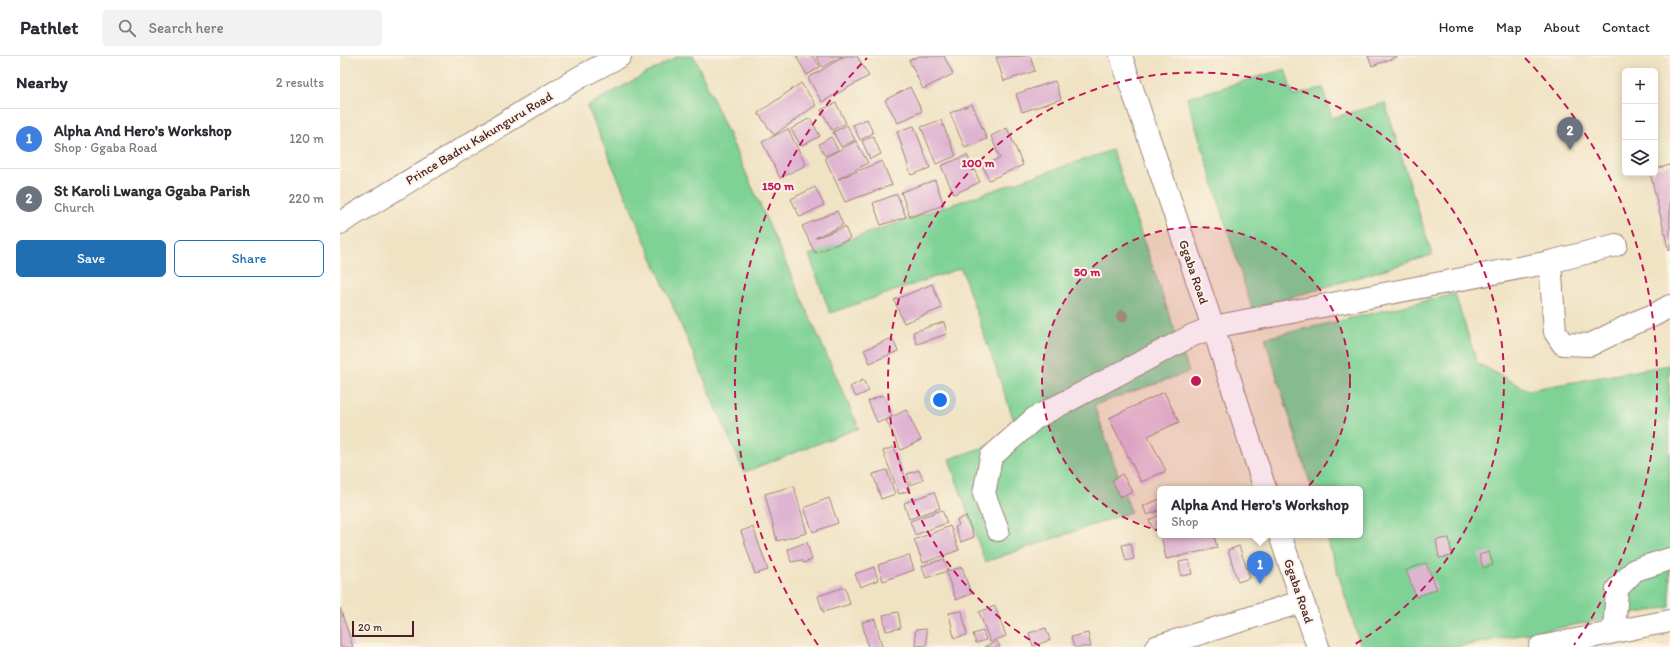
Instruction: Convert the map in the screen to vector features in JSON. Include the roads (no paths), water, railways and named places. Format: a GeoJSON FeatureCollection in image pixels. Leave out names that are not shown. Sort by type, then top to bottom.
{"type":"FeatureCollection","features":[{"type":"Feature","properties":{"kind":"street","name":"Prince Badru Kakunguru Road"},"geometry":{"type":"LineString","coordinates":[[340,224],[580,77],[620,56]]}},
{"type":"Feature","properties":{"kind":"street","name":"Ggaba Road"},"geometry":{"type":"LineString","coordinates":[[1121,56],[1213,327],[1264,486]]}},
{"type":"Feature","properties":{"kind":"street"},"geometry":{"type":"LineString","coordinates":[[998,530],[984,494],[990,457],[1035,418],[1190,336],[1213,327],[1550,262],[1616,245]]}},
{"type":"Feature","properties":{"kind":"street"},"geometry":{"type":"LineString","coordinates":[[1550,262],[1554,332],[1563,344],[1590,345],[1634,323],[1654,316],[1670,306]]}},
{"type":"Feature","properties":{"kind":"street","name":"Ggaba Road"},"geometry":{"type":"LineString","coordinates":[[1281,538],[1318,647]]}},
{"type":"Feature","properties":{"kind":"street"},"geometry":{"type":"LineString","coordinates":[[1614,631],[1616,589],[1635,570],[1670,559]]}},
{"type":"Feature","properties":{"kind":"street"},"geometry":{"type":"LineString","coordinates":[[1156,647],[1302,602]]}},
{"type":"Feature","properties":{"kind":"street"},"geometry":{"type":"LineString","coordinates":[[1540,647],[1670,621]]}},
{"type":"Feature","properties":{"kind":"place","name":"St Karoli Lwanga Ggaba Parish"},"geometry":{"type":"Point","coordinates":[1570,150]}},
{"type":"Feature","properties":{"kind":"place","name":"Alpha And Hero's Workshop"},"geometry":{"type":"Point","coordinates":[1260,584]}}]}
